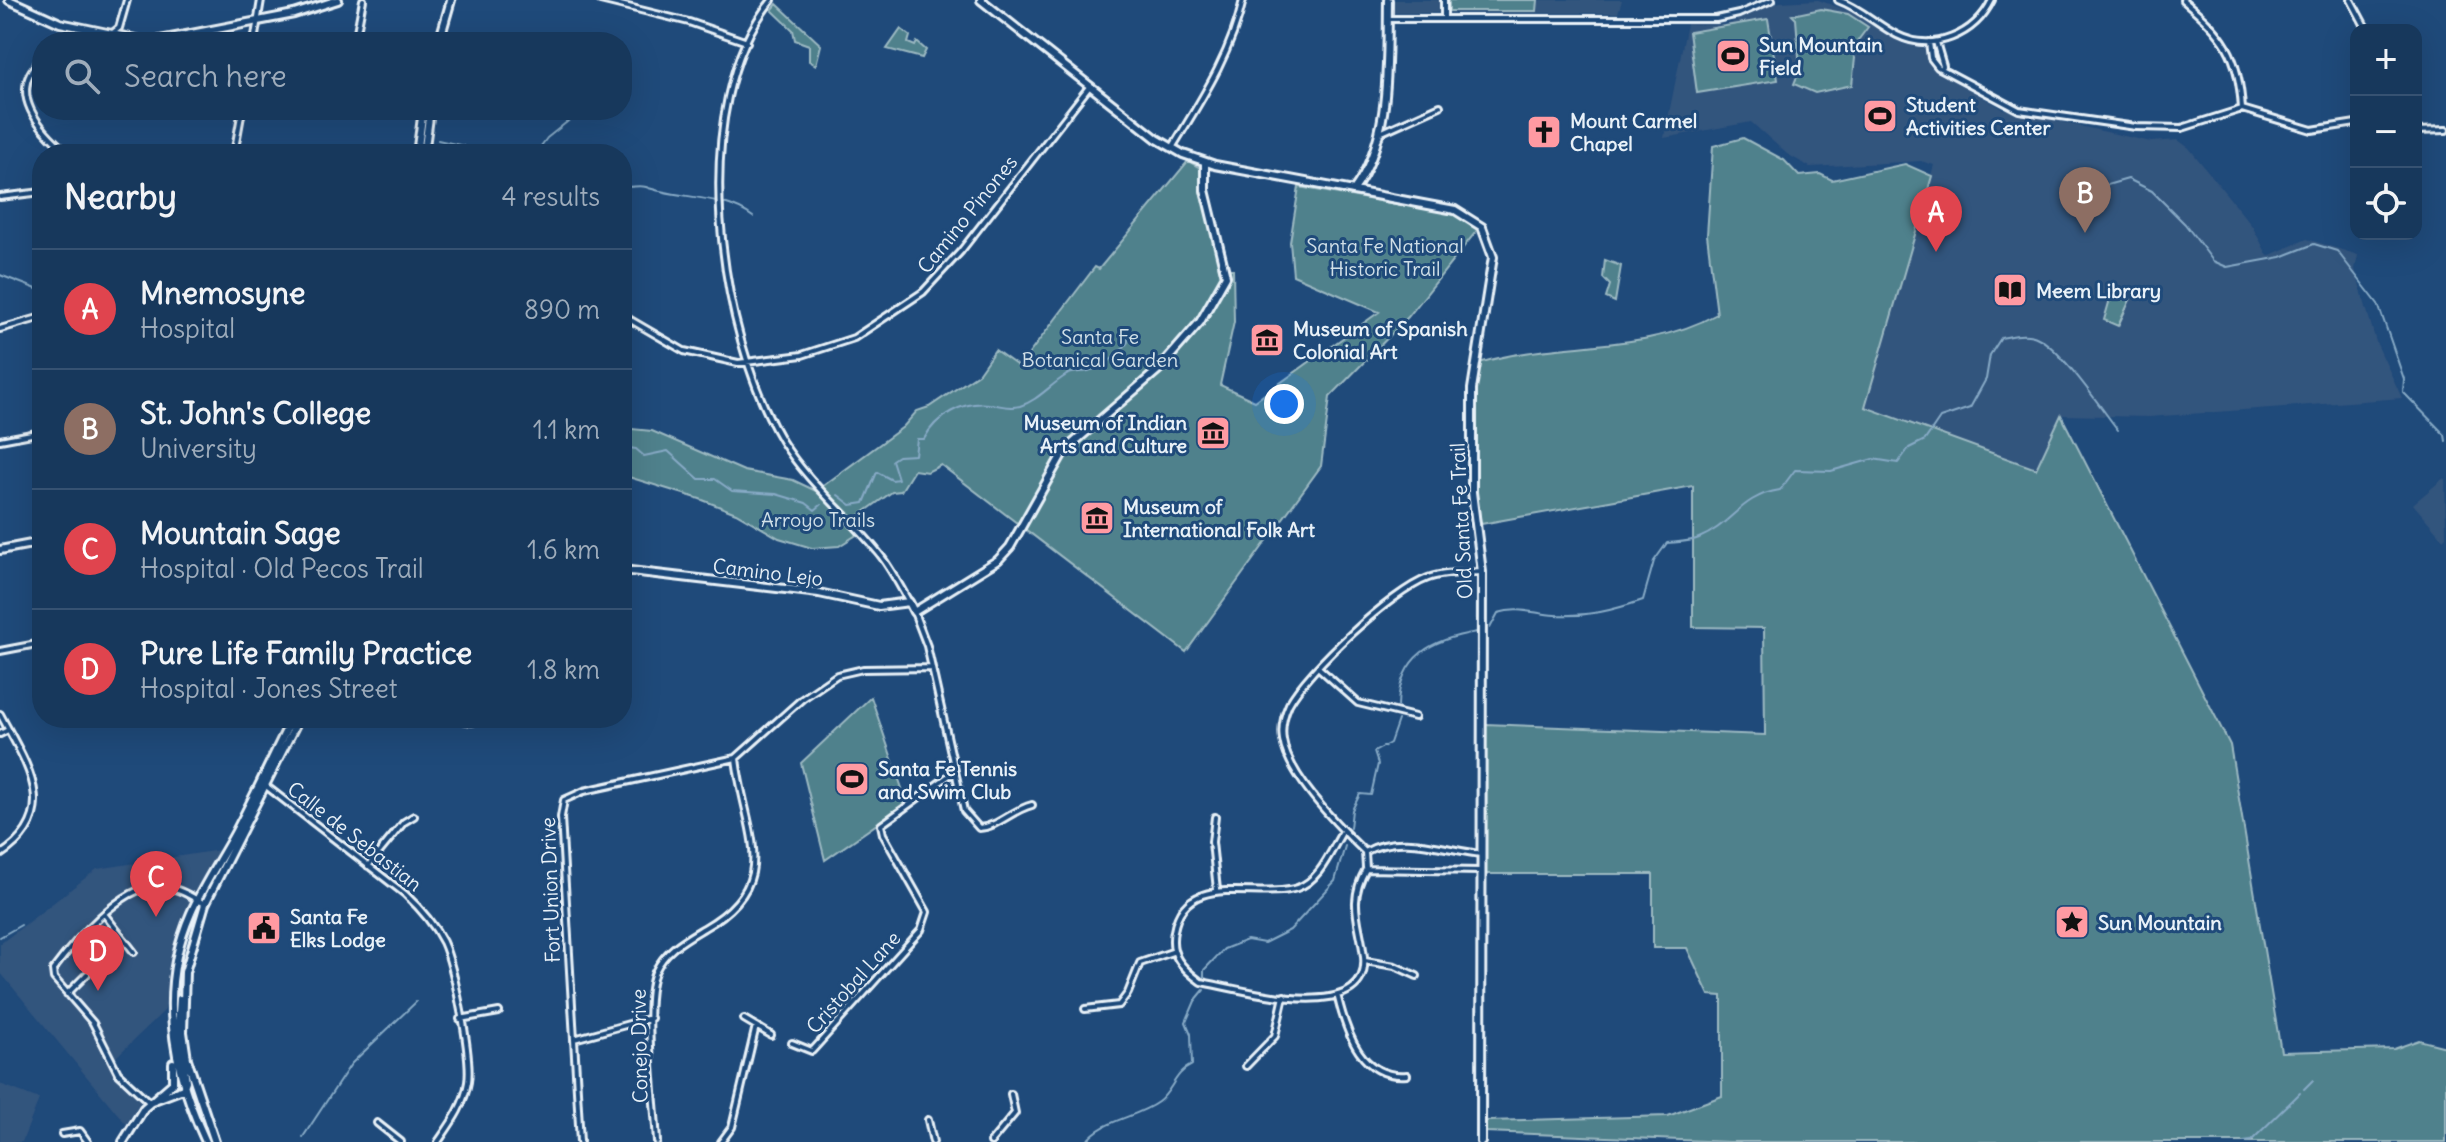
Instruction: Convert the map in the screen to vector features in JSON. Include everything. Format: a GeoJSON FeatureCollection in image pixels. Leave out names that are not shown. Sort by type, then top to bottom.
{"type":"FeatureCollection","features":[{"type":"Feature","properties":{"kind":"street"},"geometry":{"type":"LineString","coordinates":[[9,0],[53,21],[99,32]]}},
{"type":"Feature","properties":{"kind":"street"},"geometry":{"type":"LineString","coordinates":[[115,32],[127,0]]}},
{"type":"Feature","properties":{"kind":"street"},"geometry":{"type":"LineString","coordinates":[[256,32],[261,0]]}},
{"type":"Feature","properties":{"kind":"street"},"geometry":{"type":"LineString","coordinates":[[204,32],[338,0]]}},
{"type":"Feature","properties":{"kind":"street"},"geometry":{"type":"LineString","coordinates":[[357,32],[363,0]]}},
{"type":"Feature","properties":{"kind":"street"},"geometry":{"type":"LineString","coordinates":[[442,32],[451,0]]}},
{"type":"Feature","properties":{"kind":"street"},"geometry":{"type":"LineString","coordinates":[[600,0],[689,22],[748,42]]}},
{"type":"Feature","properties":{"kind":"street"},"geometry":{"type":"LineString","coordinates":[[772,0],[748,42],[731,83],[721,125],[718,179],[725,256],[749,362],[762,404],[795,461],[880,555],[914,612],[931,668],[964,811],[979,828],[990,828],[1016,809],[1032,805]]}},
{"type":"Feature","properties":{"kind":"street","name":"Old Santa Fe Trail"},"geometry":{"type":"LineString","coordinates":[[981,0],[1172,148],[1205,163],[1455,210],[1473,218],[1489,239],[1492,275],[1477,345],[1472,389],[1472,492],[1482,572],[1481,1142]]}},
{"type":"Feature","properties":{"kind":"street"},"geometry":{"type":"LineString","coordinates":[[1172,148],[1215,76],[1236,32],[1243,0]]}},
{"type":"Feature","properties":{"kind":"street"},"geometry":{"type":"LineString","coordinates":[[1353,191],[1373,157],[1380,133],[1388,0]]}},
{"type":"Feature","properties":{"kind":"street"},"geometry":{"type":"LineString","coordinates":[[1444,0],[1444,19]]}},
{"type":"Feature","properties":{"kind":"street"},"geometry":{"type":"LineString","coordinates":[[1388,19],[1716,19],[1739,14],[1772,0]]}},
{"type":"Feature","properties":{"kind":"street"},"geometry":{"type":"LineString","coordinates":[[1838,0],[1899,36],[1932,42],[1955,36],[1973,26],[1992,0]]}},
{"type":"Feature","properties":{"kind":"street"},"geometry":{"type":"LineString","coordinates":[[2183,0],[2216,29],[2229,47],[2240,73],[2242,109]]}},
{"type":"Feature","properties":{"kind":"street"},"geometry":{"type":"LineString","coordinates":[[2351,0],[2364,24]]}},
{"type":"Feature","properties":{"kind":"street"},"geometry":{"type":"LineString","coordinates":[[1932,42],[1933,63],[2019,110],[2125,126],[2182,128],[2242,109],[2312,130],[2350,124]]}},
{"type":"Feature","properties":{"kind":"street"},"geometry":{"type":"LineString","coordinates":[[32,68],[27,80],[26,105],[32,112]]}},
{"type":"Feature","properties":{"kind":"street","name":"Camino Pinones"},"geometry":{"type":"LineString","coordinates":[[632,321],[684,351],[718,360],[749,362],[802,355],[849,340],[889,318],[923,292],[961,251],[1090,86]]}},
{"type":"Feature","properties":{"kind":"street"},"geometry":{"type":"LineString","coordinates":[[1380,133],[1440,106]]}},
{"type":"Feature","properties":{"kind":"street"},"geometry":{"type":"LineString","coordinates":[[39,120],[60,144]]}},
{"type":"Feature","properties":{"kind":"street"},"geometry":{"type":"LineString","coordinates":[[236,144],[240,120]]}},
{"type":"Feature","properties":{"kind":"street"},"geometry":{"type":"LineString","coordinates":[[418,144],[422,120]]}},
{"type":"Feature","properties":{"kind":"street"},"geometry":{"type":"LineString","coordinates":[[425,144],[429,120]]}},
{"type":"Feature","properties":{"kind":"street"},"geometry":{"type":"LineString","coordinates":[[2422,131],[2446,130]]}},
{"type":"Feature","properties":{"kind":"street"},"geometry":{"type":"LineString","coordinates":[[914,612],[990,566],[1004,554],[1064,451],[1166,362],[1200,322],[1226,276],[1205,190],[1205,163]]}},
{"type":"Feature","properties":{"kind":"street"},"geometry":{"type":"LineString","coordinates":[[0,197],[32,193]]}},
{"type":"Feature","properties":{"kind":"street"},"geometry":{"type":"LineString","coordinates":[[0,329],[32,320]]}},
{"type":"Feature","properties":{"kind":"street"},"geometry":{"type":"LineString","coordinates":[[0,440],[32,434]]}},
{"type":"Feature","properties":{"kind":"street"},"geometry":{"type":"LineString","coordinates":[[0,550],[32,544]]}},
{"type":"Feature","properties":{"kind":"street","name":"Camino Lejo"},"geometry":{"type":"LineString","coordinates":[[632,571],[819,593],[879,606],[909,602]]}},
{"type":"Feature","properties":{"kind":"street"},"geometry":{"type":"LineString","coordinates":[[1343,831],[1314,879],[1296,889],[1217,890],[1199,896],[1181,911],[1174,929],[1172,952],[1186,971],[1201,982],[1284,996],[1338,998],[1359,980],[1365,961],[1355,905],[1357,886],[1366,869],[1365,852],[1343,831],[1297,772],[1282,737],[1284,716],[1291,701],[1362,623],[1411,587],[1427,578],[1482,572]]}},
{"type":"Feature","properties":{"kind":"street"},"geometry":{"type":"LineString","coordinates":[[0,651],[32,645]]}},
{"type":"Feature","properties":{"kind":"street","name":"Fort Union Drive"},"geometry":{"type":"LineString","coordinates":[[580,1142],[561,817],[564,800],[584,791],[736,758],[828,678],[863,669],[931,668]]}},
{"type":"Feature","properties":{"kind":"street"},"geometry":{"type":"LineString","coordinates":[[1319,668],[1358,703],[1415,717]]}},
{"type":"Feature","properties":{"kind":"street"},"geometry":{"type":"LineString","coordinates":[[0,714],[33,782],[36,802],[26,832],[0,855]]}},
{"type":"Feature","properties":{"kind":"street"},"geometry":{"type":"LineString","coordinates":[[263,784],[288,728]]}},
{"type":"Feature","properties":{"kind":"street"},"geometry":{"type":"LineString","coordinates":[[123,1142],[149,1102],[174,1079],[168,1029],[179,948],[294,728]]}},
{"type":"Feature","properties":{"kind":"street"},"geometry":{"type":"LineString","coordinates":[[0,734],[8,730]]}},
{"type":"Feature","properties":{"kind":"street","name":"Conejo Drive"},"geometry":{"type":"LineString","coordinates":[[657,1142],[651,1018],[654,976],[663,957],[680,942],[731,913],[752,882],[754,847],[739,790],[736,758]]}},
{"type":"Feature","properties":{"kind":"street","name":"Cristobal Lane"},"geometry":{"type":"LineString","coordinates":[[792,1043],[812,1051],[921,930],[927,912],[881,825],[954,772]]}},
{"type":"Feature","properties":{"kind":"street","name":"Calle de Sebastian"},"geometry":{"type":"LineString","coordinates":[[263,784],[422,910],[443,942],[460,1019],[468,1081],[459,1112],[438,1142]]}},
{"type":"Feature","properties":{"kind":"street"},"geometry":{"type":"LineString","coordinates":[[368,866],[404,822],[414,816]]}},
{"type":"Feature","properties":{"kind":"street"},"geometry":{"type":"LineString","coordinates":[[1215,817],[1212,842],[1217,890]]}},
{"type":"Feature","properties":{"kind":"street"},"geometry":{"type":"LineString","coordinates":[[1365,852],[1376,847],[1421,844],[1481,854]]}},
{"type":"Feature","properties":{"kind":"street"},"geometry":{"type":"LineString","coordinates":[[1366,869],[1481,871]]}},
{"type":"Feature","properties":{"kind":"street"},"geometry":{"type":"LineString","coordinates":[[149,1102],[118,1073],[93,1023],[54,978],[53,970],[75,941],[135,892],[153,886],[168,887],[201,902]]}},
{"type":"Feature","properties":{"kind":"street"},"geometry":{"type":"LineString","coordinates":[[149,1102],[183,1089],[186,1081],[178,1020],[201,902]]}},
{"type":"Feature","properties":{"kind":"street"},"geometry":{"type":"LineString","coordinates":[[105,915],[134,952]]}},
{"type":"Feature","properties":{"kind":"street"},"geometry":{"type":"LineString","coordinates":[[1085,1009],[1119,1005],[1128,993],[1140,963],[1172,952]]}},
{"type":"Feature","properties":{"kind":"street"},"geometry":{"type":"LineString","coordinates":[[1365,961],[1395,966],[1417,976]]}},
{"type":"Feature","properties":{"kind":"street"},"geometry":{"type":"LineString","coordinates":[[185,972],[183,1032],[187,1059],[215,1142]]}},
{"type":"Feature","properties":{"kind":"street"},"geometry":{"type":"LineString","coordinates":[[67,994],[87,974]]}},
{"type":"Feature","properties":{"kind":"street"},"geometry":{"type":"LineString","coordinates":[[1246,1066],[1275,1036],[1284,996]]}},
{"type":"Feature","properties":{"kind":"street"},"geometry":{"type":"LineString","coordinates":[[1338,998],[1346,1028],[1367,1064],[1385,1074],[1407,1075]]}},
{"type":"Feature","properties":{"kind":"street"},"geometry":{"type":"LineString","coordinates":[[172,1000],[173,1042],[183,1089],[206,1142]]}},
{"type":"Feature","properties":{"kind":"street"},"geometry":{"type":"LineString","coordinates":[[460,1019],[499,1012]]}},
{"type":"Feature","properties":{"kind":"street"},"geometry":{"type":"LineString","coordinates":[[574,1039],[651,1018]]}},
{"type":"Feature","properties":{"kind":"street"},"geometry":{"type":"LineString","coordinates":[[744,1019],[771,1035]]}},
{"type":"Feature","properties":{"kind":"street"},"geometry":{"type":"LineString","coordinates":[[721,1142],[732,1127],[756,1026]]}},
{"type":"Feature","properties":{"kind":"street"},"geometry":{"type":"LineString","coordinates":[[991,1142],[1015,1113],[1015,1099],[1011,1094]]}},
{"type":"Feature","properties":{"kind":"street"},"geometry":{"type":"LineString","coordinates":[[928,1120],[933,1142]]}},
{"type":"Feature","properties":{"kind":"street"},"geometry":{"type":"LineString","coordinates":[[377,1123],[401,1142]]}},
{"type":"Feature","properties":{"kind":"street"},"geometry":{"type":"LineString","coordinates":[[62,1134],[80,1131],[88,1142]]}},
{"type":"Feature","properties":{"kind":"shaded area"},"geometry":{"type":"Polygon","coordinates":[[[1392,0],[1622,0],[1618,13],[1393,13],[1392,0]]]}},
{"type":"Feature","properties":{"kind":"shaded area"},"geometry":{"type":"Polygon","coordinates":[[[1818,0],[1857,14],[1903,44],[1925,48],[1929,60],[1956,82],[2003,109],[2151,142],[2178,140],[2189,148],[2252,226],[2268,256],[2307,239],[2358,255],[2355,269],[2376,342],[2402,398],[2149,417],[2061,415],[2036,469],[1864,407],[1934,165],[1921,161],[1810,167],[1787,154],[1751,122],[1664,138],[1687,24],[1726,25],[1780,2],[1818,0]]]}},
{"type":"Feature","properties":{"kind":"shaded area"},"geometry":{"type":"Polygon","coordinates":[[[2445,477],[2446,536],[2443,539],[2413,504],[2445,477]]]}},
{"type":"Feature","properties":{"kind":"shaded area"},"geometry":{"type":"Polygon","coordinates":[[[220,850],[181,924],[170,963],[165,1010],[115,1058],[140,1102],[126,1124],[0,972],[0,944],[97,869],[220,850]]]}},
{"type":"Feature","properties":{"kind":"shaded area"},"geometry":{"type":"Polygon","coordinates":[[[0,1084],[39,1099],[22,1142],[0,1142],[0,1084]]]}},
{"type":"Feature","properties":{"kind":"green space"},"geometry":{"type":"Polygon","coordinates":[[[1449,0],[1538,0],[1537,11],[1449,11],[1449,0]]]}},
{"type":"Feature","properties":{"kind":"green space"},"geometry":{"type":"Polygon","coordinates":[[[777,4],[821,45],[816,65],[809,61],[809,45],[795,40],[793,30],[772,10],[777,4]]]}},
{"type":"Feature","properties":{"kind":"green space"},"geometry":{"type":"Polygon","coordinates":[[[1821,9],[1848,14],[1868,27],[1850,51],[1855,58],[1852,85],[1815,93],[1794,84],[1800,69],[1796,19],[1792,15],[1821,9]]]}},
{"type":"Feature","properties":{"kind":"green space","name":"Sun Mountain Field"},"geometry":{"type":"Polygon","coordinates":[[[1768,19],[1778,80],[1697,93],[1689,32],[1768,19]]]}},
{"type":"Feature","properties":{"kind":"green space"},"geometry":{"type":"Polygon","coordinates":[[[901,29],[910,36],[908,43],[915,46],[917,42],[926,50],[922,58],[887,49],[901,29]]]}},
{"type":"Feature","properties":{"kind":"green space"},"geometry":{"type":"Polygon","coordinates":[[[1743,138],[1784,160],[1799,176],[1820,174],[1832,180],[1905,164],[1932,176],[1865,407],[2036,469],[2061,415],[2230,745],[2281,1052],[2394,1049],[2419,1040],[2446,1047],[2446,1142],[1729,1142],[1486,1132],[1486,1121],[1668,1116],[1722,1096],[1722,996],[1709,995],[1687,948],[1653,948],[1653,874],[1486,874],[1486,724],[1765,735],[1764,628],[1693,627],[1693,486],[1481,524],[1476,484],[1475,423],[1479,363],[1539,351],[1660,336],[1717,314],[1707,235],[1713,146],[1743,138]]]}},
{"type":"Feature","properties":{"kind":"green space"},"geometry":{"type":"Polygon","coordinates":[[[1188,161],[1200,168],[1200,192],[1209,211],[1223,269],[1233,269],[1234,322],[1220,385],[1255,401],[1379,312],[1293,275],[1290,242],[1299,187],[1459,215],[1478,229],[1408,317],[1330,397],[1321,466],[1186,652],[941,465],[927,472],[914,470],[901,491],[892,492],[849,523],[858,534],[839,546],[812,548],[779,538],[736,513],[700,499],[632,478],[632,429],[652,431],[744,471],[793,480],[816,491],[903,427],[917,411],[929,407],[978,374],[995,350],[1019,367],[1095,267],[1099,269],[1188,161]]]}},
{"type":"Feature","properties":{"kind":"green space"},"geometry":{"type":"Polygon","coordinates":[[[1605,260],[1621,266],[1615,302],[1606,298],[1610,285],[1603,278],[1605,260]]]}},
{"type":"Feature","properties":{"kind":"green space"},"geometry":{"type":"Polygon","coordinates":[[[2110,299],[2130,300],[2118,326],[2104,320],[2110,299]]]}},
{"type":"Feature","properties":{"kind":"green space","name":"Santa Fe Tennis and Swim Club"},"geometry":{"type":"Polygon","coordinates":[[[871,697],[907,803],[825,860],[801,763],[871,697]]]}},
{"type":"Feature","properties":{"kind":"waterway"},"geometry":{"type":"LineString","coordinates":[[542,144],[570,120]]}},
{"type":"Feature","properties":{"kind":"waterway"},"geometry":{"type":"LineString","coordinates":[[438,140],[455,144]]}},
{"type":"Feature","properties":{"kind":"waterway"},"geometry":{"type":"LineString","coordinates":[[2071,213],[2083,210],[2100,187],[2128,179],[2152,191],[2185,224],[2213,261],[2227,267],[2281,257],[2314,244],[2337,251],[2378,304],[2404,379],[2403,392],[2445,435],[2446,441]]}},
{"type":"Feature","properties":{"kind":"waterway"},"geometry":{"type":"LineString","coordinates":[[632,186],[728,204],[753,217]]}},
{"type":"Feature","properties":{"kind":"waterway"},"geometry":{"type":"LineString","coordinates":[[0,275],[32,287]]}},
{"type":"Feature","properties":{"kind":"waterway"},"geometry":{"type":"LineString","coordinates":[[838,495],[851,505],[864,503],[877,472],[892,480],[898,479],[892,460],[898,456],[915,455],[917,439],[924,439],[943,417],[969,405],[1012,407],[1026,404],[1068,374],[1088,371],[1111,360],[1128,342],[1128,329]]}},
{"type":"Feature","properties":{"kind":"waterway"},"geometry":{"type":"LineString","coordinates":[[1490,628],[1498,613],[1506,611],[1578,615],[1611,610],[1643,600],[1654,561],[1667,543],[1692,540],[1711,532],[1755,498],[1780,490],[1795,470],[1831,471],[1873,459],[1898,463],[1909,448],[1925,440],[1940,418],[1970,408],[1986,379],[1990,355],[2001,338],[2029,335],[2047,344],[2080,380],[2118,430]]}},
{"type":"Feature","properties":{"kind":"waterway"},"geometry":{"type":"LineString","coordinates":[[632,448],[644,456],[668,451],[699,479],[715,479],[732,491],[776,494],[806,503],[815,510],[821,505]]}},
{"type":"Feature","properties":{"kind":"waterway"},"geometry":{"type":"LineString","coordinates":[[1398,706],[1405,674],[1421,652],[1446,639],[1477,632]]}},
{"type":"Feature","properties":{"kind":"waterway"},"geometry":{"type":"LineString","coordinates":[[1350,828],[1352,810],[1360,794],[1371,795],[1378,764],[1374,752],[1390,743],[1398,720]]}},
{"type":"Feature","properties":{"kind":"waterway"},"geometry":{"type":"LineString","coordinates":[[1204,978],[1204,970],[1224,949],[1247,940],[1264,943],[1290,930],[1335,881],[1345,846]]}},
{"type":"Feature","properties":{"kind":"waterway"},"geometry":{"type":"LineString","coordinates":[[0,937],[21,925]]}},
{"type":"Feature","properties":{"kind":"waterway"},"geometry":{"type":"LineString","coordinates":[[1086,1142],[1100,1129],[1158,1102],[1181,1073],[1192,1065],[1191,1034],[1186,1022],[1195,1001],[1204,990]]}},
{"type":"Feature","properties":{"kind":"waterway"},"geometry":{"type":"LineString","coordinates":[[303,1137],[351,1064],[416,1002]]}},
{"type":"Feature","properties":{"kind":"waterway"},"geometry":{"type":"LineString","coordinates":[[2304,1089],[2313,1080]]}},
{"type":"Feature","properties":{"kind":"waterway"},"geometry":{"type":"LineString","coordinates":[[2244,1142],[2251,1141],[2300,1093]]}},
{"type":"Feature","properties":{"kind":"place","name":"Sun Mountain Field"},"geometry":{"type":"Point","coordinates":[1733,56]}},
{"type":"Feature","properties":{"kind":"place","name":"Student Activities Center"},"geometry":{"type":"Point","coordinates":[1880,116]}},
{"type":"Feature","properties":{"kind":"place","name":"Mount Carmel Chapel"},"geometry":{"type":"Point","coordinates":[1544,132]}},
{"type":"Feature","properties":{"kind":"place","name":"St. John's College"},"geometry":{"type":"Point","coordinates":[2085,233]}},
{"type":"Feature","properties":{"kind":"place","name":"Mnemosyne"},"geometry":{"type":"Point","coordinates":[1936,252]}},
{"type":"Feature","properties":{"kind":"place","name":"Meem Library"},"geometry":{"type":"Point","coordinates":[2010,290]}},
{"type":"Feature","properties":{"kind":"place","name":"Museum of Spanish Colonial Art"},"geometry":{"type":"Point","coordinates":[1267,340]}},
{"type":"Feature","properties":{"kind":"place","name":"Museum of Indian Arts and Culture"},"geometry":{"type":"Point","coordinates":[1213,433]}},
{"type":"Feature","properties":{"kind":"place","name":"Museum of International Folk Art"},"geometry":{"type":"Point","coordinates":[1097,518]}},
{"type":"Feature","properties":{"kind":"place","name":"Santa Fe Tennis and Swim Club"},"geometry":{"type":"Point","coordinates":[852,779]}},
{"type":"Feature","properties":{"kind":"place","name":"Mountain Sage"},"geometry":{"type":"Point","coordinates":[156,917]}},
{"type":"Feature","properties":{"kind":"place","name":"Sun Mountain"},"geometry":{"type":"Point","coordinates":[2072,922]}},
{"type":"Feature","properties":{"kind":"place","name":"Santa Fe Elks Lodge"},"geometry":{"type":"Point","coordinates":[264,928]}},
{"type":"Feature","properties":{"kind":"place","name":"Pure Life Family Practice"},"geometry":{"type":"Point","coordinates":[98,991]}},
{"type":"Feature","properties":{"kind":"park label","name":"Santa Fe National Historic Trail"},"geometry":{"type":"Point","coordinates":[1385,256]}},
{"type":"Feature","properties":{"kind":"park label","name":"Santa Fe Botanical Garden"},"geometry":{"type":"Point","coordinates":[1100,348]}},
{"type":"Feature","properties":{"kind":"park label","name":"Arroyo Trails"},"geometry":{"type":"Point","coordinates":[818,519]}}]}
